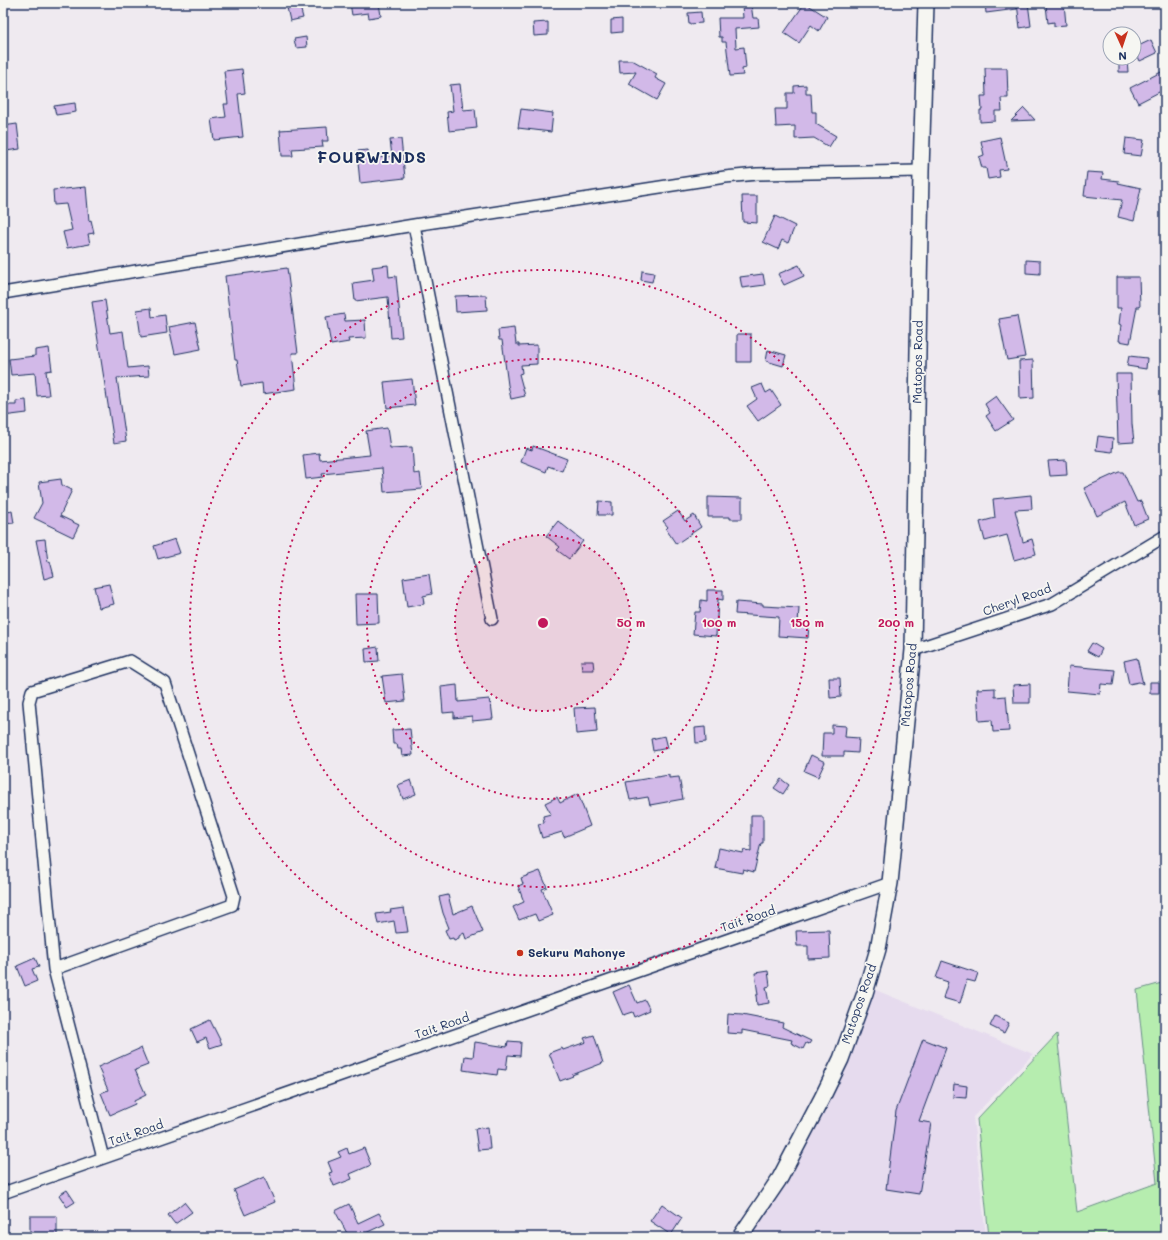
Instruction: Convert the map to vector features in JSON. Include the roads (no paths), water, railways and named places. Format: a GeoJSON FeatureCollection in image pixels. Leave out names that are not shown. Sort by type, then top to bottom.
{"type":"FeatureCollection","features":[{"type":"Feature","properties":{"kind":"main road","name":"Matopos Road"},"geometry":{"type":"LineString","coordinates":[[740,1237],[780,1178],[841,1059],[865,993],[878,949],[890,883],[913,650],[921,172],[926,3]]}},
{"type":"Feature","properties":{"kind":"street"},"geometry":{"type":"LineString","coordinates":[[3,293],[414,225],[724,177],[757,174],[921,172]]}},
{"type":"Feature","properties":{"kind":"street"},"geometry":{"type":"LineString","coordinates":[[414,225],[492,619]]}},
{"type":"Feature","properties":{"kind":"street","name":"Cheryl Road"},"geometry":{"type":"LineString","coordinates":[[913,650],[1052,604],[1165,536]]}},
{"type":"Feature","properties":{"kind":"street"},"geometry":{"type":"LineString","coordinates":[[54,970],[232,905],[234,896],[165,683],[130,661],[32,691],[29,702],[54,970],[103,1158]]}},
{"type":"Feature","properties":{"kind":"street","name":"Tait Road"},"geometry":{"type":"LineString","coordinates":[[3,1193],[890,883]]}},
{"type":"Feature","properties":{"kind":"place","name":"Sekuru Mahonye"},"geometry":{"type":"Point","coordinates":[520,953]}},
{"type":"Feature","properties":{"kind":"district","name":"FOURWINDS"},"geometry":{"type":"Point","coordinates":[372,157]}}]}
